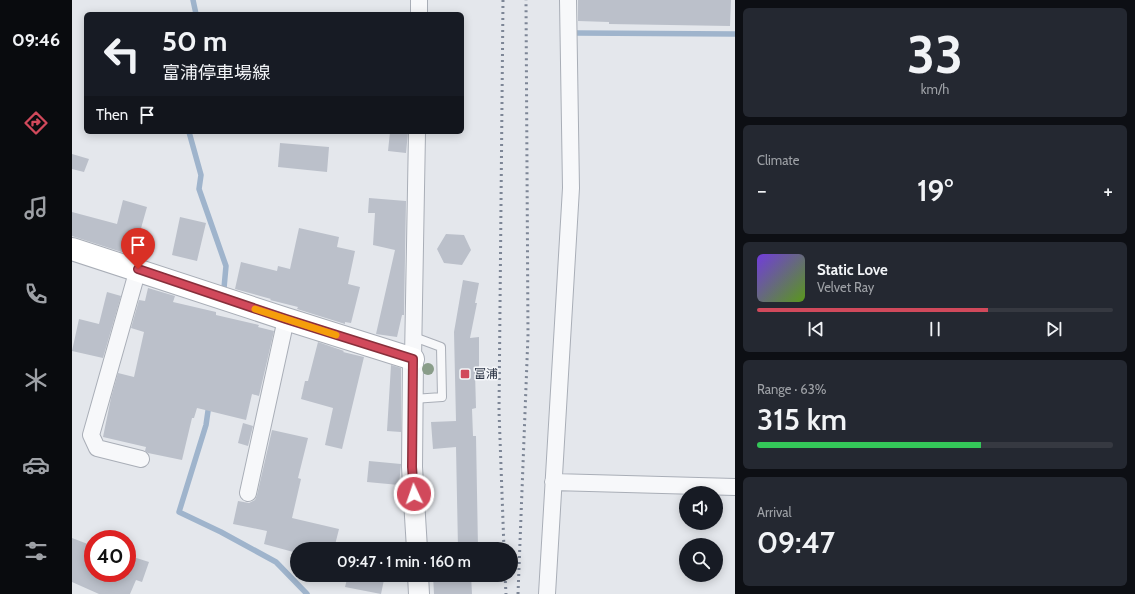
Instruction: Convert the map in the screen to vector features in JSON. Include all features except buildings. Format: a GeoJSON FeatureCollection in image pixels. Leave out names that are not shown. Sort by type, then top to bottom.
{"type":"FeatureCollection","features":[{"type":"Feature","properties":{"kind":"main road"},"geometry":{"type":"LineString","coordinates":[[72,249],[138,269],[286,319],[413,359]]}},
{"type":"Feature","properties":{"kind":"street"},"geometry":{"type":"LineString","coordinates":[[419,0],[419,12]]}},
{"type":"Feature","properties":{"kind":"street"},"geometry":{"type":"LineString","coordinates":[[546,594],[571,188],[568,0]]}},
{"type":"Feature","properties":{"kind":"street"},"geometry":{"type":"LineString","coordinates":[[417,134],[412,467],[417,542]]}},
{"type":"Feature","properties":{"kind":"street"},"geometry":{"type":"LineString","coordinates":[[138,269],[91,435],[97,448],[141,459]]}},
{"type":"Feature","properties":{"kind":"street"},"geometry":{"type":"LineString","coordinates":[[248,492],[286,319]]}},
{"type":"Feature","properties":{"kind":"street"},"geometry":{"type":"LineString","coordinates":[[554,482],[735,487]]}},
{"type":"Feature","properties":{"kind":"street"},"geometry":{"type":"LineString","coordinates":[[418,582],[419,594]]}},
{"type":"Feature","properties":{"kind":"lane"},"geometry":{"type":"LineString","coordinates":[[413,399],[442,397],[441,347],[414,337]]}},
{"type":"Feature","properties":{"kind":"waterway"},"geometry":{"type":"LineString","coordinates":[[193,0],[196,12]]}},
{"type":"Feature","properties":{"kind":"waterway"},"geometry":{"type":"LineString","coordinates":[[576,33],[735,34]]}},
{"type":"Feature","properties":{"kind":"waterway"},"geometry":{"type":"LineString","coordinates":[[190,134],[201,175],[199,189],[226,266],[224,288]]}},
{"type":"Feature","properties":{"kind":"waterway"},"geometry":{"type":"LineString","coordinates":[[209,404],[206,425],[179,512],[221,532],[276,562],[307,594]]}},
{"type":"Feature","properties":{"kind":"railway"},"geometry":{"type":"LineString","coordinates":[[503,0],[499,411],[504,542]]}},
{"type":"Feature","properties":{"kind":"railway"},"geometry":{"type":"LineString","coordinates":[[518,594],[528,335],[526,0]]}},
{"type":"Feature","properties":{"kind":"railway"},"geometry":{"type":"LineString","coordinates":[[505,582],[506,594]]}},
{"type":"Feature","properties":{"kind":"slow traffic"},"geometry":{"type":"LineString","coordinates":[[255,309],[336,335]]}},
{"type":"Feature","properties":{"kind":"place","name":"富浦"},"geometry":{"type":"Point","coordinates":[465,374]}},
{"type":"Feature","properties":{"kind":"route"},"geometry":{"type":"LineString","coordinates":[[138,269],[286,319],[413,359],[412,467],[414,494]]}}]}
